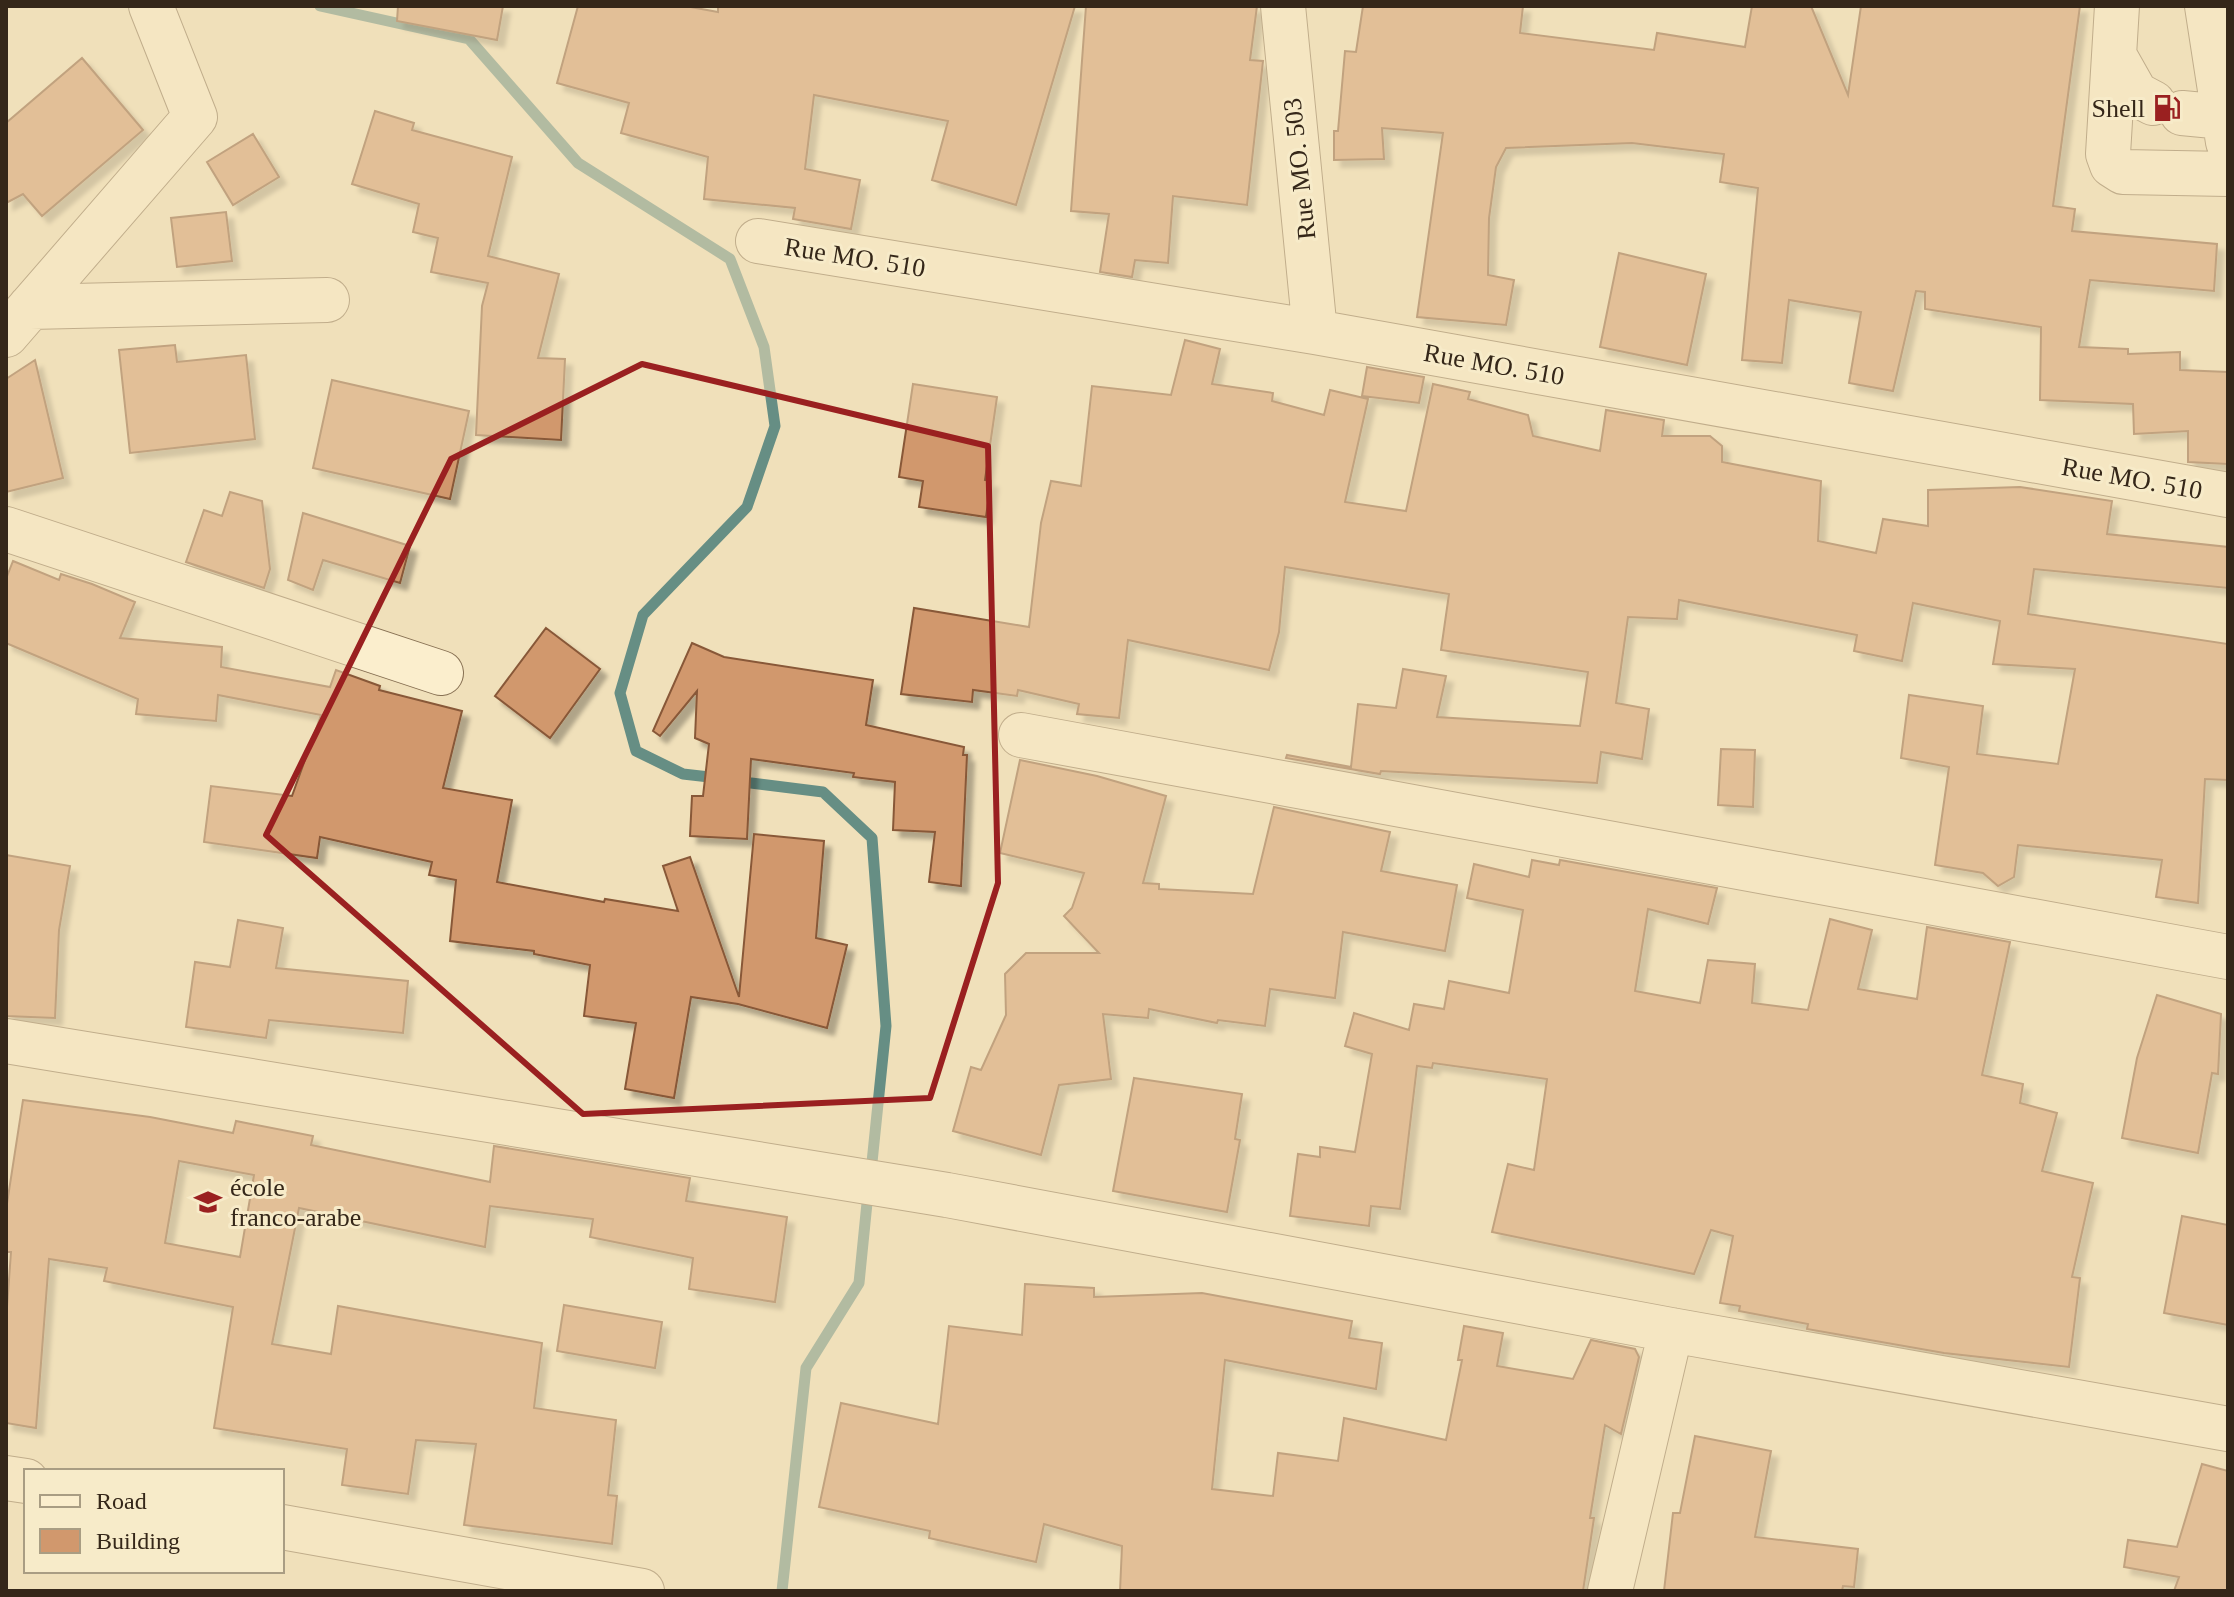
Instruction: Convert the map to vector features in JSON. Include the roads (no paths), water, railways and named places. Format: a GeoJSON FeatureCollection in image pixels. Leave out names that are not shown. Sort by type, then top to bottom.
{"type":"FeatureCollection","features":[{"type":"Feature","properties":{"kind":"street"},"geometry":{"type":"LineString","coordinates":[[18,321],[195,117],[151,6]]}},
{"type":"Feature","properties":{"kind":"street","name":"Rue MO. 503"},"geometry":{"type":"LineString","coordinates":[[1283,6],[1315,332]]}},
{"type":"Feature","properties":{"kind":"street"},"geometry":{"type":"LineString","coordinates":[[2117,6],[2108,154],[2112,165],[2123,172],[2228,174]]}},
{"type":"Feature","properties":{"kind":"street"},"geometry":{"type":"LineString","coordinates":[[2114,55],[2136,94],[2226,129],[2207,6]]}},
{"type":"Feature","properties":{"kind":"street","name":"Rue MO. 510"},"geometry":{"type":"LineString","coordinates":[[758,241],[1315,332],[2228,495]]}},
{"type":"Feature","properties":{"kind":"street"},"geometry":{"type":"LineString","coordinates":[[18,321],[327,300]]}},
{"type":"Feature","properties":{"kind":"street"},"geometry":{"type":"LineString","coordinates":[[6,529],[441,673]]}},
{"type":"Feature","properties":{"kind":"street"},"geometry":{"type":"LineString","coordinates":[[1021,735],[2228,957]]}},
{"type":"Feature","properties":{"kind":"street"},"geometry":{"type":"LineString","coordinates":[[6,1041],[947,1195],[1671,1330],[2228,1429]]}},
{"type":"Feature","properties":{"kind":"street"},"geometry":{"type":"LineString","coordinates":[[1610,1591],[1671,1330]]}},
{"type":"Feature","properties":{"kind":"street"},"geometry":{"type":"LineString","coordinates":[[284,1527],[642,1591]]}},
{"type":"Feature","properties":{"kind":"waterway"},"geometry":{"type":"LineString","coordinates":[[320,6],[469,39],[578,163],[730,259],[764,347],[775,426],[747,507],[643,615],[620,693],[636,751],[683,774],[718,778]]}},
{"type":"Feature","properties":{"kind":"waterway"},"geometry":{"type":"LineString","coordinates":[[735,781],[823,792],[872,838],[886,1026],[871,1172]]}},
{"type":"Feature","properties":{"kind":"waterway"},"geometry":{"type":"LineString","coordinates":[[782,1591],[806,1368],[859,1283],[868,1193]]}},
{"type":"Feature","properties":{"kind":"place","name":"Shell"},"geometry":{"type":"Point","coordinates":[2167,108]}},
{"type":"Feature","properties":{"kind":"place","name":"école franco-arabe"},"geometry":{"type":"Point","coordinates":[208,1202]}}]}
